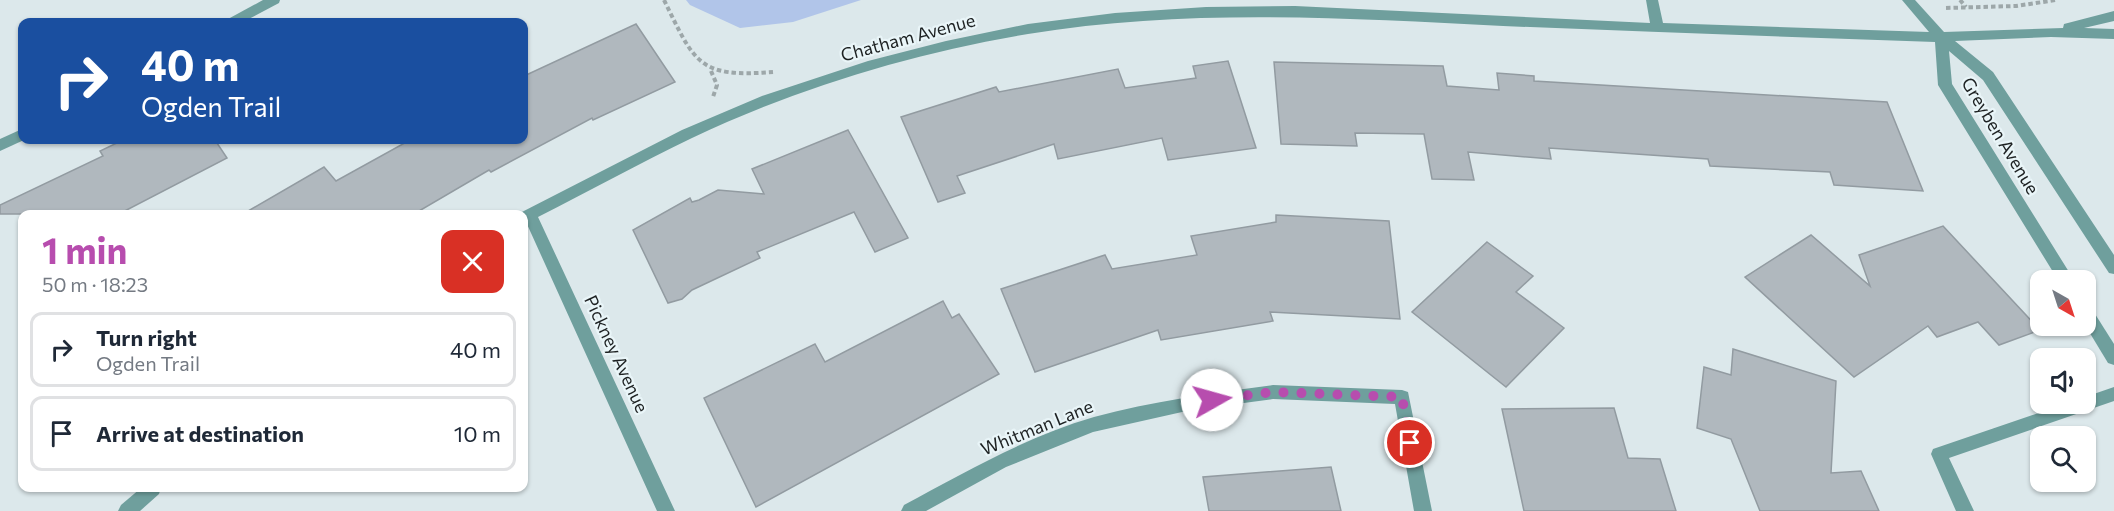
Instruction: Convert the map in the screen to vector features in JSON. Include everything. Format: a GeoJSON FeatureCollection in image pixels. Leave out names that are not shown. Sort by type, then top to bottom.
{"type":"FeatureCollection","features":[{"type":"Feature","properties":{"kind":"street"},"geometry":{"type":"LineString","coordinates":[[240,18],[274,0]]}},
{"type":"Feature","properties":{"kind":"street"},"geometry":{"type":"LineString","coordinates":[[1652,0],[1658,29]]}},
{"type":"Feature","properties":{"kind":"street"},"geometry":{"type":"LineString","coordinates":[[1913,5],[1941,38]]}},
{"type":"Feature","properties":{"kind":"street","name":"Chatham Avenue"},"geometry":{"type":"LineString","coordinates":[[528,214],[687,134],[767,100],[868,66],[946,46],[1028,29],[1115,18],[1206,12],[1284,11],[1658,29],[1941,38],[2051,32],[2114,34]]}},
{"type":"Feature","properties":{"kind":"street","name":"Chatham Avenue"},"geometry":{"type":"LineString","coordinates":[[2051,32],[2114,16]]}},
{"type":"Feature","properties":{"kind":"street","name":"Greyben Avenue"},"geometry":{"type":"LineString","coordinates":[[1941,38],[1988,76],[2114,268]]}},
{"type":"Feature","properties":{"kind":"street","name":"Greyben Avenue"},"geometry":{"type":"LineString","coordinates":[[1941,38],[1945,85],[2060,270]]}},
{"type":"Feature","properties":{"kind":"street"},"geometry":{"type":"LineString","coordinates":[[0,145],[18,136]]}},
{"type":"Feature","properties":{"kind":"street","name":"Pickney Avenue"},"geometry":{"type":"LineString","coordinates":[[528,219],[666,511]]}},
{"type":"Feature","properties":{"kind":"street"},"geometry":{"type":"LineString","coordinates":[[2096,329],[2114,358]]}},
{"type":"Feature","properties":{"kind":"street","name":"Whitman Lane"},"geometry":{"type":"LineString","coordinates":[[910,511],[1000,461],[1104,422],[1191,403],[1273,392],[1402,397],[1423,511]]}},
{"type":"Feature","properties":{"kind":"street"},"geometry":{"type":"LineString","coordinates":[[1965,511],[1939,454],[2114,394]]}},
{"type":"Feature","properties":{"kind":"street"},"geometry":{"type":"LineString","coordinates":[[127,511],[148,492]]}},
{"type":"Feature","properties":{"kind":"path"},"geometry":{"type":"LineString","coordinates":[[664,0],[695,59],[711,71],[729,75],[773,72]]}},
{"type":"Feature","properties":{"kind":"path"},"geometry":{"type":"LineString","coordinates":[[1960,0],[1967,8]]}},
{"type":"Feature","properties":{"kind":"path"},"geometry":{"type":"LineString","coordinates":[[1913,5],[1967,8],[2016,6],[2056,0]]}},
{"type":"Feature","properties":{"kind":"path"},"geometry":{"type":"LineString","coordinates":[[711,71],[717,85],[713,98]]}},
{"type":"Feature","properties":{"kind":"water"},"geometry":{"type":"Polygon","coordinates":[[[686,0],[861,0],[793,22],[740,28],[690,5],[686,0]]]}},
{"type":"Feature","properties":{"kind":"building"},"geometry":{"type":"Polygon","coordinates":[[[636,24],[675,82],[593,120],[592,118],[491,172],[489,170],[421,210],[250,210],[324,167],[336,181],[403,144],[528,144],[528,74],[636,24]]]}},
{"type":"Feature","properties":{"kind":"building"},"geometry":{"type":"Polygon","coordinates":[[[1228,61],[1256,148],[1168,160],[1162,138],[1058,159],[1054,144],[957,176],[965,193],[938,202],[901,117],[996,87],[999,92],[1118,69],[1125,88],[1196,78],[1193,66],[1228,61]]]}},
{"type":"Feature","properties":{"kind":"building"},"geometry":{"type":"Polygon","coordinates":[[[1274,62],[1443,66],[1447,86],[1499,90],[1497,73],[1534,76],[1534,81],[1887,102],[1923,191],[1834,185],[1830,172],[1710,166],[1708,159],[1549,148],[1551,159],[1468,152],[1474,180],[1432,179],[1424,134],[1355,133],[1357,146],[1281,144],[1274,62]]]}},
{"type":"Feature","properties":{"kind":"building"},"geometry":{"type":"Polygon","coordinates":[[[848,130],[908,238],[875,252],[854,212],[757,252],[760,258],[692,290],[682,299],[668,303],[633,230],[690,198],[692,202],[699,200],[718,190],[764,194],[752,169],[848,130]]]}},
{"type":"Feature","properties":{"kind":"building"},"geometry":{"type":"Polygon","coordinates":[[[115,144],[218,144],[227,158],[127,210],[18,210],[18,214],[0,214],[0,205],[103,156],[100,151],[115,144]]]}},
{"type":"Feature","properties":{"kind":"building"},"geometry":{"type":"Polygon","coordinates":[[[1276,215],[1389,221],[1400,319],[1270,312],[1273,321],[1161,340],[1158,330],[1035,372],[1001,289],[1105,255],[1112,269],[1197,255],[1191,236],[1276,222],[1276,215]]]}},
{"type":"Feature","properties":{"kind":"building"},"geometry":{"type":"Polygon","coordinates":[[[1943,226],[2030,319],[2030,334],[1999,345],[1978,322],[1937,337],[1928,326],[1854,377],[1745,277],[1811,235],[1870,286],[1859,255],[1943,226]]]}},
{"type":"Feature","properties":{"kind":"building"},"geometry":{"type":"Polygon","coordinates":[[[1487,242],[1533,276],[1516,292],[1564,328],[1506,387],[1412,312],[1487,242]]]}},
{"type":"Feature","properties":{"kind":"building"},"geometry":{"type":"Polygon","coordinates":[[[943,301],[952,318],[959,314],[999,374],[756,507],[704,398],[815,344],[825,362],[943,301]]]}},
{"type":"Feature","properties":{"kind":"building"},"geometry":{"type":"Polygon","coordinates":[[[1733,349],[1836,381],[1831,473],[1861,471],[1879,511],[1760,511],[1731,439],[1697,428],[1704,367],[1731,375],[1733,349]]]}},
{"type":"Feature","properties":{"kind":"building"},"geometry":{"type":"Polygon","coordinates":[[[1614,408],[1628,458],[1660,459],[1676,511],[1524,511],[1502,409],[1614,408]]]}},
{"type":"Feature","properties":{"kind":"building"},"geometry":{"type":"Polygon","coordinates":[[[1331,467],[1341,511],[1209,511],[1203,477],[1331,467]]]}},
{"type":"Feature","properties":{"kind":"route"},"geometry":{"type":"LineString","coordinates":[[1212,400],[1273,392],[1402,397],[1410,443]]}}]}
